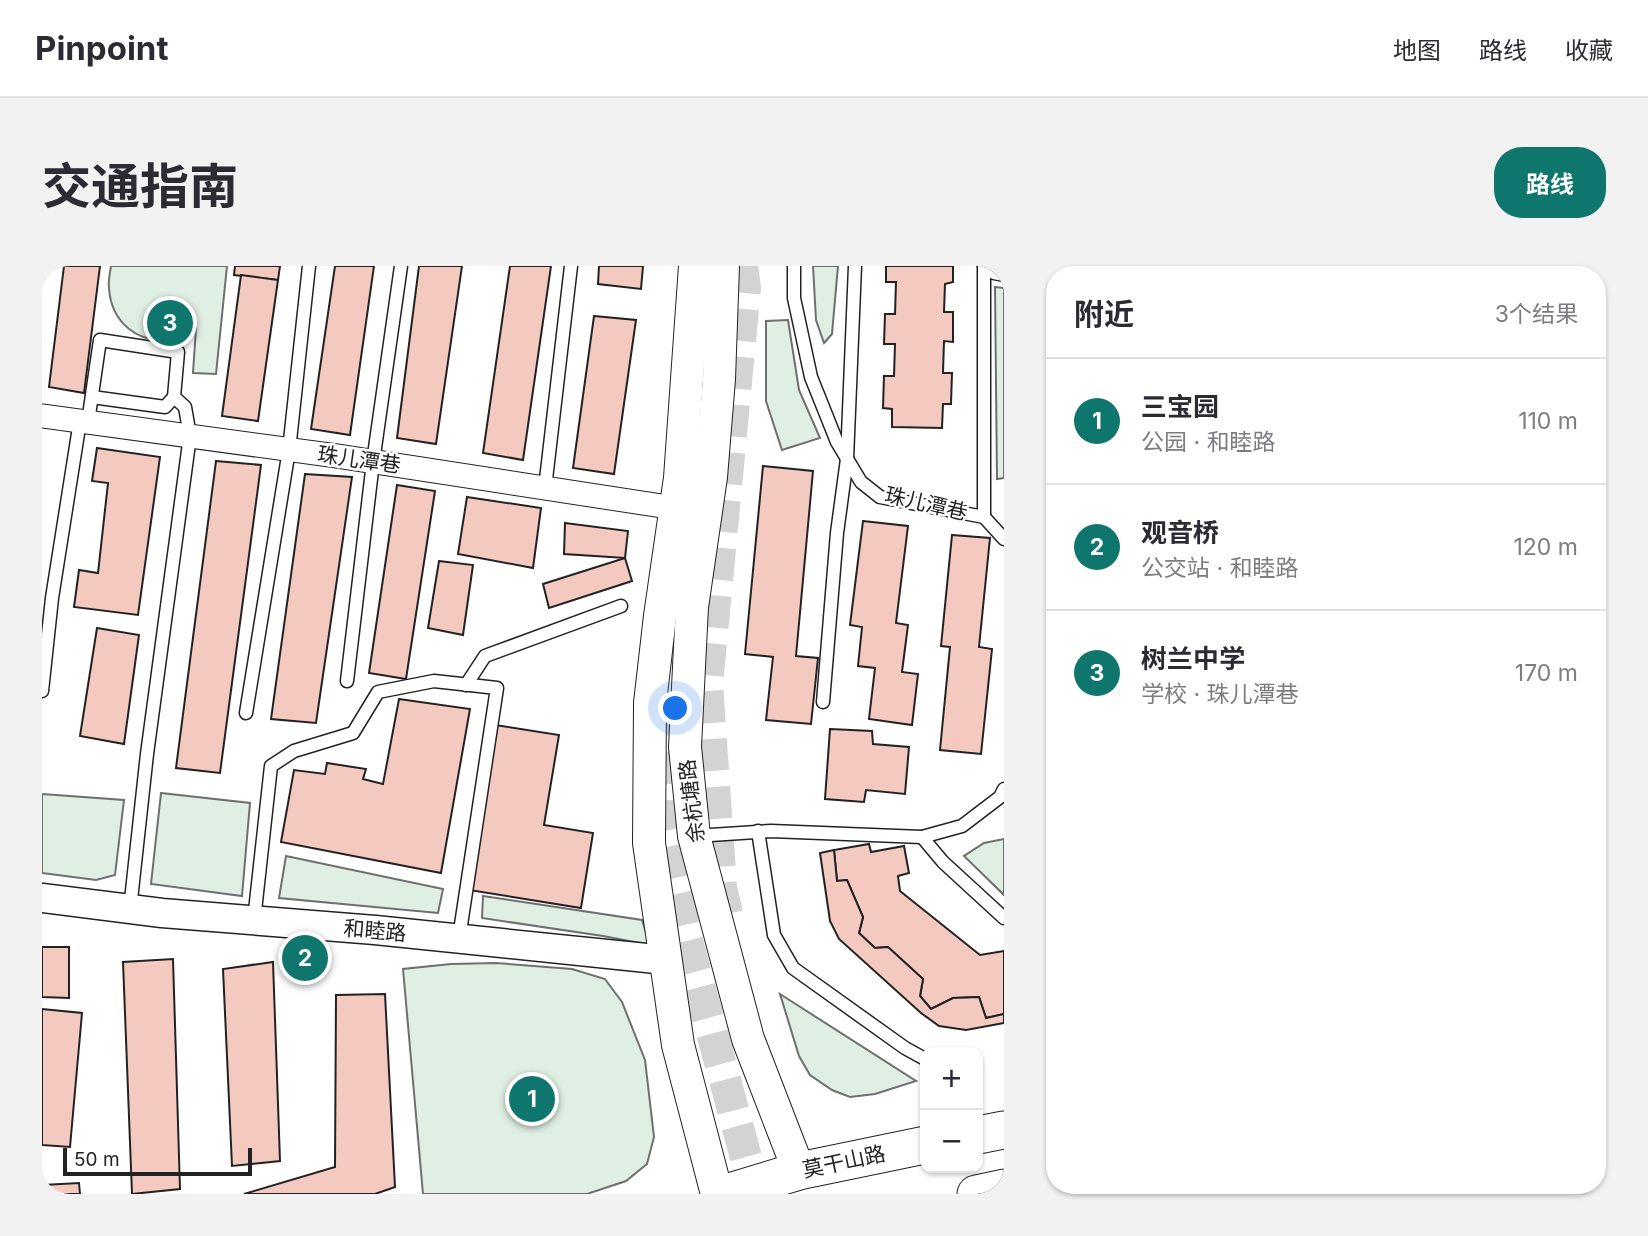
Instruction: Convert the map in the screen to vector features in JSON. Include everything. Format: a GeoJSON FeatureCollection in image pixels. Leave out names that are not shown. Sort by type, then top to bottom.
{"type":"FeatureCollection","features":[{"type":"Feature","properties":{"kind":"main road","name":"余杭塘路"},"geometry":{"type":"LineString","coordinates":[[695,266],[680,478],[650,703],[649,843],[678,1045],[717,1194]]}},
{"type":"Feature","properties":{"kind":"main road","name":"余杭塘路"},"geometry":{"type":"LineString","coordinates":[[723,266],[719,379],[711,477],[692,607],[685,747],[694,836],[748,1039],[802,1182]]}},
{"type":"Feature","properties":{"kind":"main road"},"geometry":{"type":"LineString","coordinates":[[983,1134],[1004,1130]]}},
{"type":"Feature","properties":{"kind":"main road","name":"莫干山路"},"geometry":{"type":"LineString","coordinates":[[723,1194],[802,1182],[920,1147]]}},
{"type":"Feature","properties":{"kind":"main road"},"geometry":{"type":"LineString","coordinates":[[976,1194],[1004,1188]]}},
{"type":"Feature","properties":{"kind":"street","name":"珠儿潭巷"},"geometry":{"type":"LineString","coordinates":[[42,416],[675,508]]}},
{"type":"Feature","properties":{"kind":"street","name":"和睦路"},"geometry":{"type":"LineString","coordinates":[[42,898],[130,909],[459,938],[666,960]]}},
{"type":"Feature","properties":{"kind":"lane"},"geometry":{"type":"LineString","coordinates":[[246,713],[289,450],[309,266]]}},
{"type":"Feature","properties":{"kind":"lane"},"geometry":{"type":"LineString","coordinates":[[346,681],[401,266]]}},
{"type":"Feature","properties":{"kind":"lane"},"geometry":{"type":"LineString","coordinates":[[545,488],[571,266]]}},
{"type":"Feature","properties":{"kind":"lane","name":"珠儿潭巷"},"geometry":{"type":"LineString","coordinates":[[794,266],[794,298],[811,377],[837,442],[861,482],[880,497],[984,517],[1004,539]]}},
{"type":"Feature","properties":{"kind":"lane"},"geometry":{"type":"LineString","coordinates":[[822,702],[837,533],[847,459],[855,266]]}},
{"type":"Feature","properties":{"kind":"lane"},"geometry":{"type":"LineString","coordinates":[[984,266],[994,273],[1004,275]]}},
{"type":"Feature","properties":{"kind":"lane"},"geometry":{"type":"LineString","coordinates":[[984,266],[984,517]]}},
{"type":"Feature","properties":{"kind":"lane"},"geometry":{"type":"LineString","coordinates":[[42,691],[52,598],[84,422],[92,397],[100,340],[178,352],[174,397],[164,407],[92,397]]}},
{"type":"Feature","properties":{"kind":"lane"},"geometry":{"type":"LineString","coordinates":[[130,909],[147,754],[190,436],[185,407],[174,397]]}},
{"type":"Feature","properties":{"kind":"lane"},"geometry":{"type":"LineString","coordinates":[[466,685],[485,656],[621,606]]}},
{"type":"Feature","properties":{"kind":"lane"},"geometry":{"type":"LineString","coordinates":[[254,920],[271,766],[294,751],[353,733],[378,692],[434,681],[497,688],[459,938]]}},
{"type":"Feature","properties":{"kind":"lane"},"geometry":{"type":"LineString","coordinates":[[694,836],[758,831],[922,836],[962,826],[1003,795]]}},
{"type":"Feature","properties":{"kind":"lane"},"geometry":{"type":"LineString","coordinates":[[758,831],[774,935],[793,968],[920,1056]]}},
{"type":"Feature","properties":{"kind":"lane"},"geometry":{"type":"LineString","coordinates":[[922,836],[943,862],[1004,918]]}},
{"type":"Feature","properties":{"kind":"green space"},"geometry":{"type":"Polygon","coordinates":[[[111,266],[227,266],[216,374],[193,373],[196,328],[172,339],[160,340],[138,334],[121,321],[111,300],[111,266]]]}},
{"type":"Feature","properties":{"kind":"green space"},"geometry":{"type":"Polygon","coordinates":[[[813,266],[838,266],[832,334],[824,343],[816,320],[813,266]]]}},
{"type":"Feature","properties":{"kind":"green space"},"geometry":{"type":"Polygon","coordinates":[[[995,287],[1004,288],[1004,478],[997,479],[995,287]]]}},
{"type":"Feature","properties":{"kind":"green space"},"geometry":{"type":"Polygon","coordinates":[[[788,320],[799,390],[820,438],[782,450],[766,401],[766,321],[788,320]]]}},
{"type":"Feature","properties":{"kind":"green space"},"geometry":{"type":"Polygon","coordinates":[[[161,793],[250,803],[242,896],[151,884],[161,793]]]}},
{"type":"Feature","properties":{"kind":"green space"},"geometry":{"type":"Polygon","coordinates":[[[42,794],[124,800],[115,875],[96,880],[42,873],[42,794]]]}},
{"type":"Feature","properties":{"kind":"green space"},"geometry":{"type":"Polygon","coordinates":[[[1004,839],[1004,895],[964,856],[984,843],[1004,839]]]}},
{"type":"Feature","properties":{"kind":"green space"},"geometry":{"type":"Polygon","coordinates":[[[286,856],[443,889],[438,913],[279,898],[286,856]]]}},
{"type":"Feature","properties":{"kind":"green space"},"geometry":{"type":"Polygon","coordinates":[[[483,896],[642,920],[650,945],[482,918],[483,896]]]}},
{"type":"Feature","properties":{"kind":"green space"},"geometry":{"type":"Polygon","coordinates":[[[496,963],[572,969],[605,979],[622,1002],[645,1060],[654,1137],[647,1164],[626,1181],[587,1194],[423,1194],[403,969],[496,963]]]}},
{"type":"Feature","properties":{"kind":"green space"},"geometry":{"type":"Polygon","coordinates":[[[780,994],[916,1081],[875,1094],[850,1097],[832,1090],[810,1075],[799,1056],[780,994]]]}},
{"type":"Feature","properties":{"kind":"building"},"geometry":{"type":"Polygon","coordinates":[[[64,266],[100,266],[84,393],[49,387],[64,266]]]}},
{"type":"Feature","properties":{"kind":"building"},"geometry":{"type":"Polygon","coordinates":[[[235,266],[280,266],[278,280],[234,275],[235,266]]]}},
{"type":"Feature","properties":{"kind":"building"},"geometry":{"type":"Polygon","coordinates":[[[335,266],[374,266],[350,435],[311,429],[335,266]]]}},
{"type":"Feature","properties":{"kind":"building"},"geometry":{"type":"Polygon","coordinates":[[[419,266],[462,266],[436,444],[397,438],[419,266]]]}},
{"type":"Feature","properties":{"kind":"building"},"geometry":{"type":"Polygon","coordinates":[[[510,266],[551,266],[523,460],[483,453],[510,266]]]}},
{"type":"Feature","properties":{"kind":"building"},"geometry":{"type":"Polygon","coordinates":[[[599,266],[643,266],[641,289],[598,284],[599,266]]]}},
{"type":"Feature","properties":{"kind":"building"},"geometry":{"type":"Polygon","coordinates":[[[886,266],[953,266],[953,282],[945,284],[944,312],[953,312],[953,342],[944,341],[943,373],[952,373],[951,404],[943,404],[942,428],[892,427],[892,409],[883,408],[884,376],[894,376],[895,344],[884,344],[885,314],[895,314],[896,282],[886,282],[886,266]]]}},
{"type":"Feature","properties":{"kind":"building"},"geometry":{"type":"Polygon","coordinates":[[[241,275],[278,280],[258,421],[222,416],[241,275]]]}},
{"type":"Feature","properties":{"kind":"building"},"geometry":{"type":"Polygon","coordinates":[[[594,316],[636,320],[614,474],[573,468],[594,316]]]}},
{"type":"Feature","properties":{"kind":"building"},"geometry":{"type":"Polygon","coordinates":[[[97,448],[160,457],[138,615],[74,607],[79,570],[98,573],[108,483],[92,481],[97,448]]]}},
{"type":"Feature","properties":{"kind":"building"},"geometry":{"type":"Polygon","coordinates":[[[216,461],[261,465],[220,773],[176,768],[216,461]]]}},
{"type":"Feature","properties":{"kind":"building"},"geometry":{"type":"Polygon","coordinates":[[[763,466],[813,471],[796,656],[818,658],[811,724],[766,720],[773,657],[745,654],[763,466]]]}},
{"type":"Feature","properties":{"kind":"building"},"geometry":{"type":"Polygon","coordinates":[[[305,474],[352,477],[316,723],[271,719],[305,474]]]}},
{"type":"Feature","properties":{"kind":"building"},"geometry":{"type":"Polygon","coordinates":[[[397,485],[435,491],[406,679],[369,673],[397,485]]]}},
{"type":"Feature","properties":{"kind":"building"},"geometry":{"type":"Polygon","coordinates":[[[467,497],[541,508],[533,568],[458,554],[467,497]]]}},
{"type":"Feature","properties":{"kind":"building"},"geometry":{"type":"Polygon","coordinates":[[[863,521],[908,526],[896,623],[908,625],[902,672],[918,674],[912,725],[869,719],[875,668],[858,666],[862,627],[850,625],[863,521]]]}},
{"type":"Feature","properties":{"kind":"building"},"geometry":{"type":"Polygon","coordinates":[[[565,523],[628,531],[625,558],[564,554],[565,523]]]}},
{"type":"Feature","properties":{"kind":"building"},"geometry":{"type":"Polygon","coordinates":[[[952,535],[990,538],[979,647],[992,649],[981,754],[940,750],[950,647],[941,646],[952,535]]]}},
{"type":"Feature","properties":{"kind":"building"},"geometry":{"type":"Polygon","coordinates":[[[625,558],[632,581],[549,608],[543,584],[625,558]]]}},
{"type":"Feature","properties":{"kind":"building"},"geometry":{"type":"Polygon","coordinates":[[[439,561],[473,565],[463,635],[428,628],[439,561]]]}},
{"type":"Feature","properties":{"kind":"building"},"geometry":{"type":"Polygon","coordinates":[[[97,628],[139,635],[124,744],[80,736],[97,628]]]}},
{"type":"Feature","properties":{"kind":"building"},"geometry":{"type":"Polygon","coordinates":[[[399,699],[470,709],[441,873],[281,842],[294,770],[325,774],[327,763],[366,769],[363,779],[383,784],[399,699]]]}},
{"type":"Feature","properties":{"kind":"building"},"geometry":{"type":"Polygon","coordinates":[[[495,725],[559,735],[544,825],[593,833],[581,908],[469,890],[495,725]]]}},
{"type":"Feature","properties":{"kind":"building"},"geometry":{"type":"Polygon","coordinates":[[[830,729],[872,731],[873,744],[909,747],[905,794],[866,790],[864,802],[825,799],[830,729]]]}},
{"type":"Feature","properties":{"kind":"building"},"geometry":{"type":"Polygon","coordinates":[[[869,844],[871,852],[904,846],[909,873],[898,876],[900,891],[980,955],[1004,951],[1004,1014],[986,1018],[979,997],[953,998],[931,1009],[920,996],[923,979],[888,947],[875,948],[859,933],[863,917],[847,880],[837,881],[834,850],[869,844]]]}},
{"type":"Feature","properties":{"kind":"building"},"geometry":{"type":"Polygon","coordinates":[[[834,850],[837,881],[847,880],[863,917],[859,933],[875,948],[888,947],[923,979],[920,996],[931,1009],[953,998],[979,997],[986,1018],[1004,1014],[1004,1023],[966,1030],[939,1026],[839,939],[830,921],[820,853],[834,850]]]}},
{"type":"Feature","properties":{"kind":"building"},"geometry":{"type":"Polygon","coordinates":[[[42,947],[69,947],[69,998],[42,997],[42,947]]]}},
{"type":"Feature","properties":{"kind":"building"},"geometry":{"type":"Polygon","coordinates":[[[173,959],[180,1189],[132,1194],[123,962],[173,959]]]}},
{"type":"Feature","properties":{"kind":"building"},"geometry":{"type":"Polygon","coordinates":[[[273,962],[280,1161],[232,1166],[223,969],[273,962]]]}},
{"type":"Feature","properties":{"kind":"building"},"geometry":{"type":"Polygon","coordinates":[[[385,994],[395,1187],[375,1194],[244,1194],[335,1167],[336,995],[385,994]]]}},
{"type":"Feature","properties":{"kind":"building"},"geometry":{"type":"Polygon","coordinates":[[[42,1009],[82,1013],[70,1147],[42,1145],[42,1009]]]}},
{"type":"Feature","properties":{"kind":"building"},"geometry":{"type":"Polygon","coordinates":[[[79,1183],[80,1194],[42,1194],[42,1185],[79,1183]]]}},
{"type":"Feature","properties":{"kind":"tunnel"},"geometry":{"type":"LineString","coordinates":[[727,914],[721,887],[707,684],[745,288],[742,266]]}},
{"type":"Feature","properties":{"kind":"tunnel"},"geometry":{"type":"LineString","coordinates":[[673,704],[662,826],[687,941],[756,1194]]}},
{"type":"Feature","properties":{"kind":"place","name":"树兰中学"},"geometry":{"type":"Point","coordinates":[170,323]}},
{"type":"Feature","properties":{"kind":"place","name":"观音桥"},"geometry":{"type":"Point","coordinates":[305,958]}},
{"type":"Feature","properties":{"kind":"place","name":"三宝园"},"geometry":{"type":"Point","coordinates":[532,1099]}}]}
